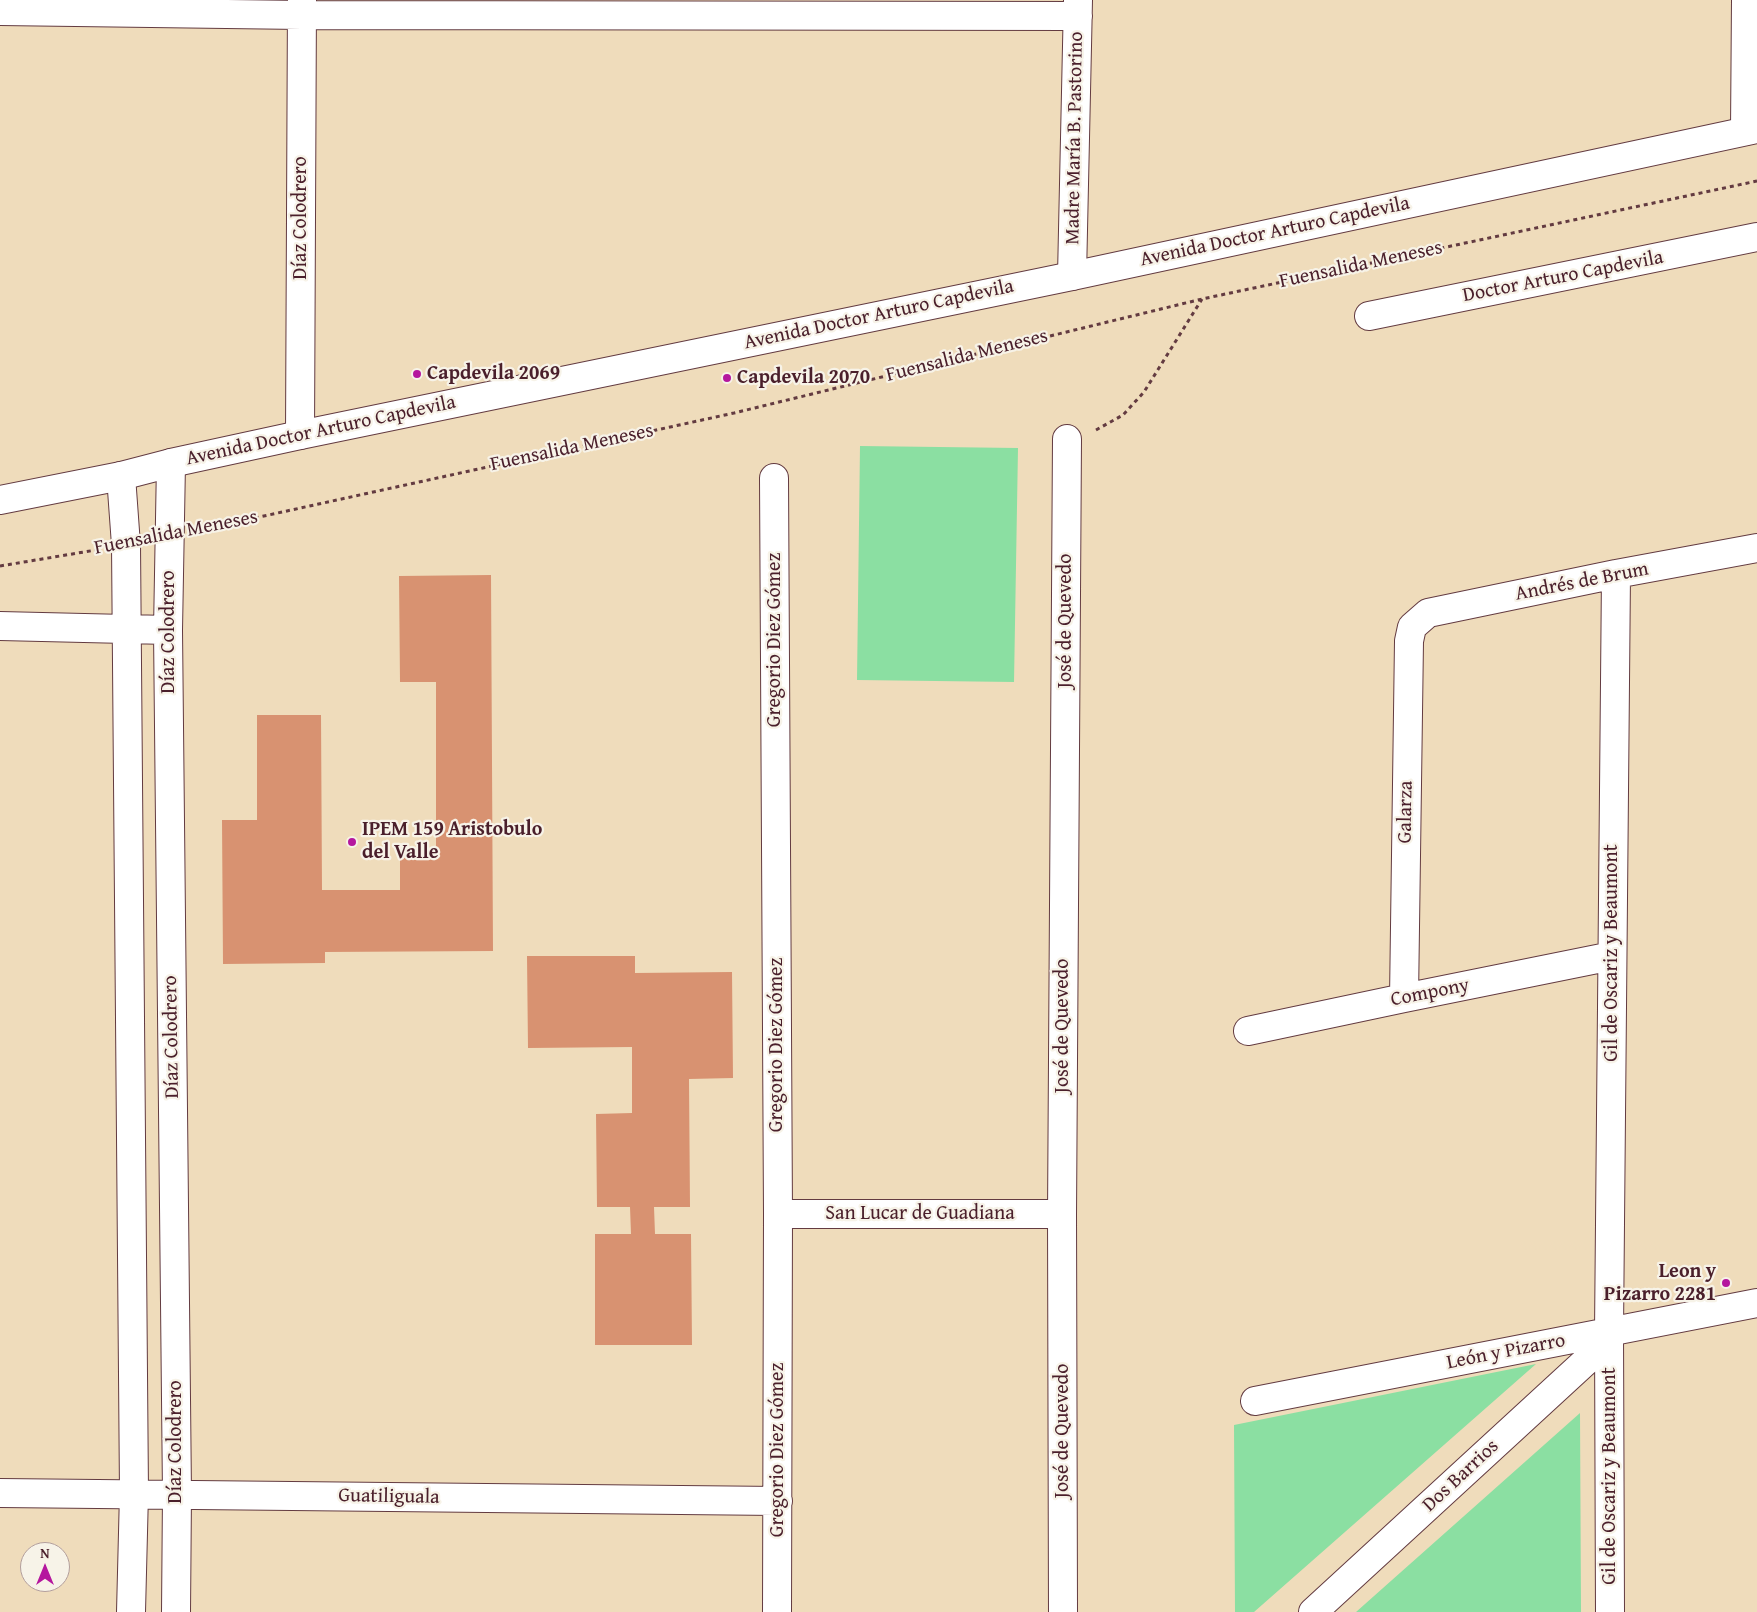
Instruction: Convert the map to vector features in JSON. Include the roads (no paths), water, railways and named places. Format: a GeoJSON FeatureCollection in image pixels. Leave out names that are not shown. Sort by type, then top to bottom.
{"type":"FeatureCollection","features":[{"type":"Feature","properties":{"kind":"street"},"geometry":{"type":"LineString","coordinates":[[1746,0],[1751,130]]}},
{"type":"Feature","properties":{"kind":"street"},"geometry":{"type":"LineString","coordinates":[[0,11],[302,8],[1078,8]]}},
{"type":"Feature","properties":{"kind":"street","name":"Díaz Colodrero"},"geometry":{"type":"LineString","coordinates":[[300,435],[302,8]]}},
{"type":"Feature","properties":{"kind":"street","name":"Madre María B. Pastorino"},"geometry":{"type":"LineString","coordinates":[[1072,276],[1078,8]]}},
{"type":"Feature","properties":{"kind":"street","name":"Avenida Doctor Arturo Capdevila"},"geometry":{"type":"LineString","coordinates":[[0,500],[121,476],[171,463],[300,435],[1072,276],[1751,130]]}},
{"type":"Feature","properties":{"kind":"street","name":"Doctor Arturo Capdevila"},"geometry":{"type":"LineString","coordinates":[[1369,316],[1757,237]]}},
{"type":"Feature","properties":{"kind":"street","name":"José de Quevedo"},"geometry":{"type":"LineString","coordinates":[[1064,1612],[1062,1214],[1067,439]]}},
{"type":"Feature","properties":{"kind":"street","name":"Díaz Colodrero"},"geometry":{"type":"LineString","coordinates":[[171,463],[168,630],[177,1494],[176,1612]]}},
{"type":"Feature","properties":{"kind":"street","name":"Díaz Colodrero"},"geometry":{"type":"LineString","coordinates":[[121,476],[126,545],[134,1493],[131,1612]]}},
{"type":"Feature","properties":{"kind":"street","name":"Gregorio Diez Gómez"},"geometry":{"type":"LineString","coordinates":[[774,478],[778,1214],[777,1612]]}},
{"type":"Feature","properties":{"kind":"street","name":"Andrés de Brum"},"geometry":{"type":"LineString","coordinates":[[1412,627],[1428,613],[1616,574],[1757,548]]}},
{"type":"Feature","properties":{"kind":"street","name":"Gil de Oscariz y Beaumont"},"geometry":{"type":"LineString","coordinates":[[1610,1612],[1612,956],[1616,574]]}},
{"type":"Feature","properties":{"kind":"street"},"geometry":{"type":"LineString","coordinates":[[0,626],[168,630]]}},
{"type":"Feature","properties":{"kind":"street","name":"Galarza"},"geometry":{"type":"LineString","coordinates":[[1404,998],[1408,651],[1412,627]]}},
{"type":"Feature","properties":{"kind":"street","name":"Compony"},"geometry":{"type":"LineString","coordinates":[[1248,1032],[1612,956]]}},
{"type":"Feature","properties":{"kind":"street","name":"San Lucar de Guadiana"},"geometry":{"type":"LineString","coordinates":[[778,1214],[1062,1214]]}},
{"type":"Feature","properties":{"kind":"street","name":"León y Pizarro"},"geometry":{"type":"LineString","coordinates":[[1256,1400],[1610,1335],[1757,1303]]}},
{"type":"Feature","properties":{"kind":"street","name":"Dos Barrios"},"geometry":{"type":"LineString","coordinates":[[1312,1612],[1610,1335]]}},
{"type":"Feature","properties":{"kind":"street","name":"Guatiliguala"},"geometry":{"type":"LineString","coordinates":[[0,1493],[778,1501]]}},
{"type":"Feature","properties":{"kind":"place","name":"Capdevila 2069"},"geometry":{"type":"Point","coordinates":[417,374]}},
{"type":"Feature","properties":{"kind":"place","name":"Capdevila 2070"},"geometry":{"type":"Point","coordinates":[727,378]}},
{"type":"Feature","properties":{"kind":"place","name":"IPEM 159 Aristobulo del Valle"},"geometry":{"type":"Point","coordinates":[352,842]}},
{"type":"Feature","properties":{"kind":"place","name":"Leon y Pizarro 2281"},"geometry":{"type":"Point","coordinates":[1726,1283]}}]}
